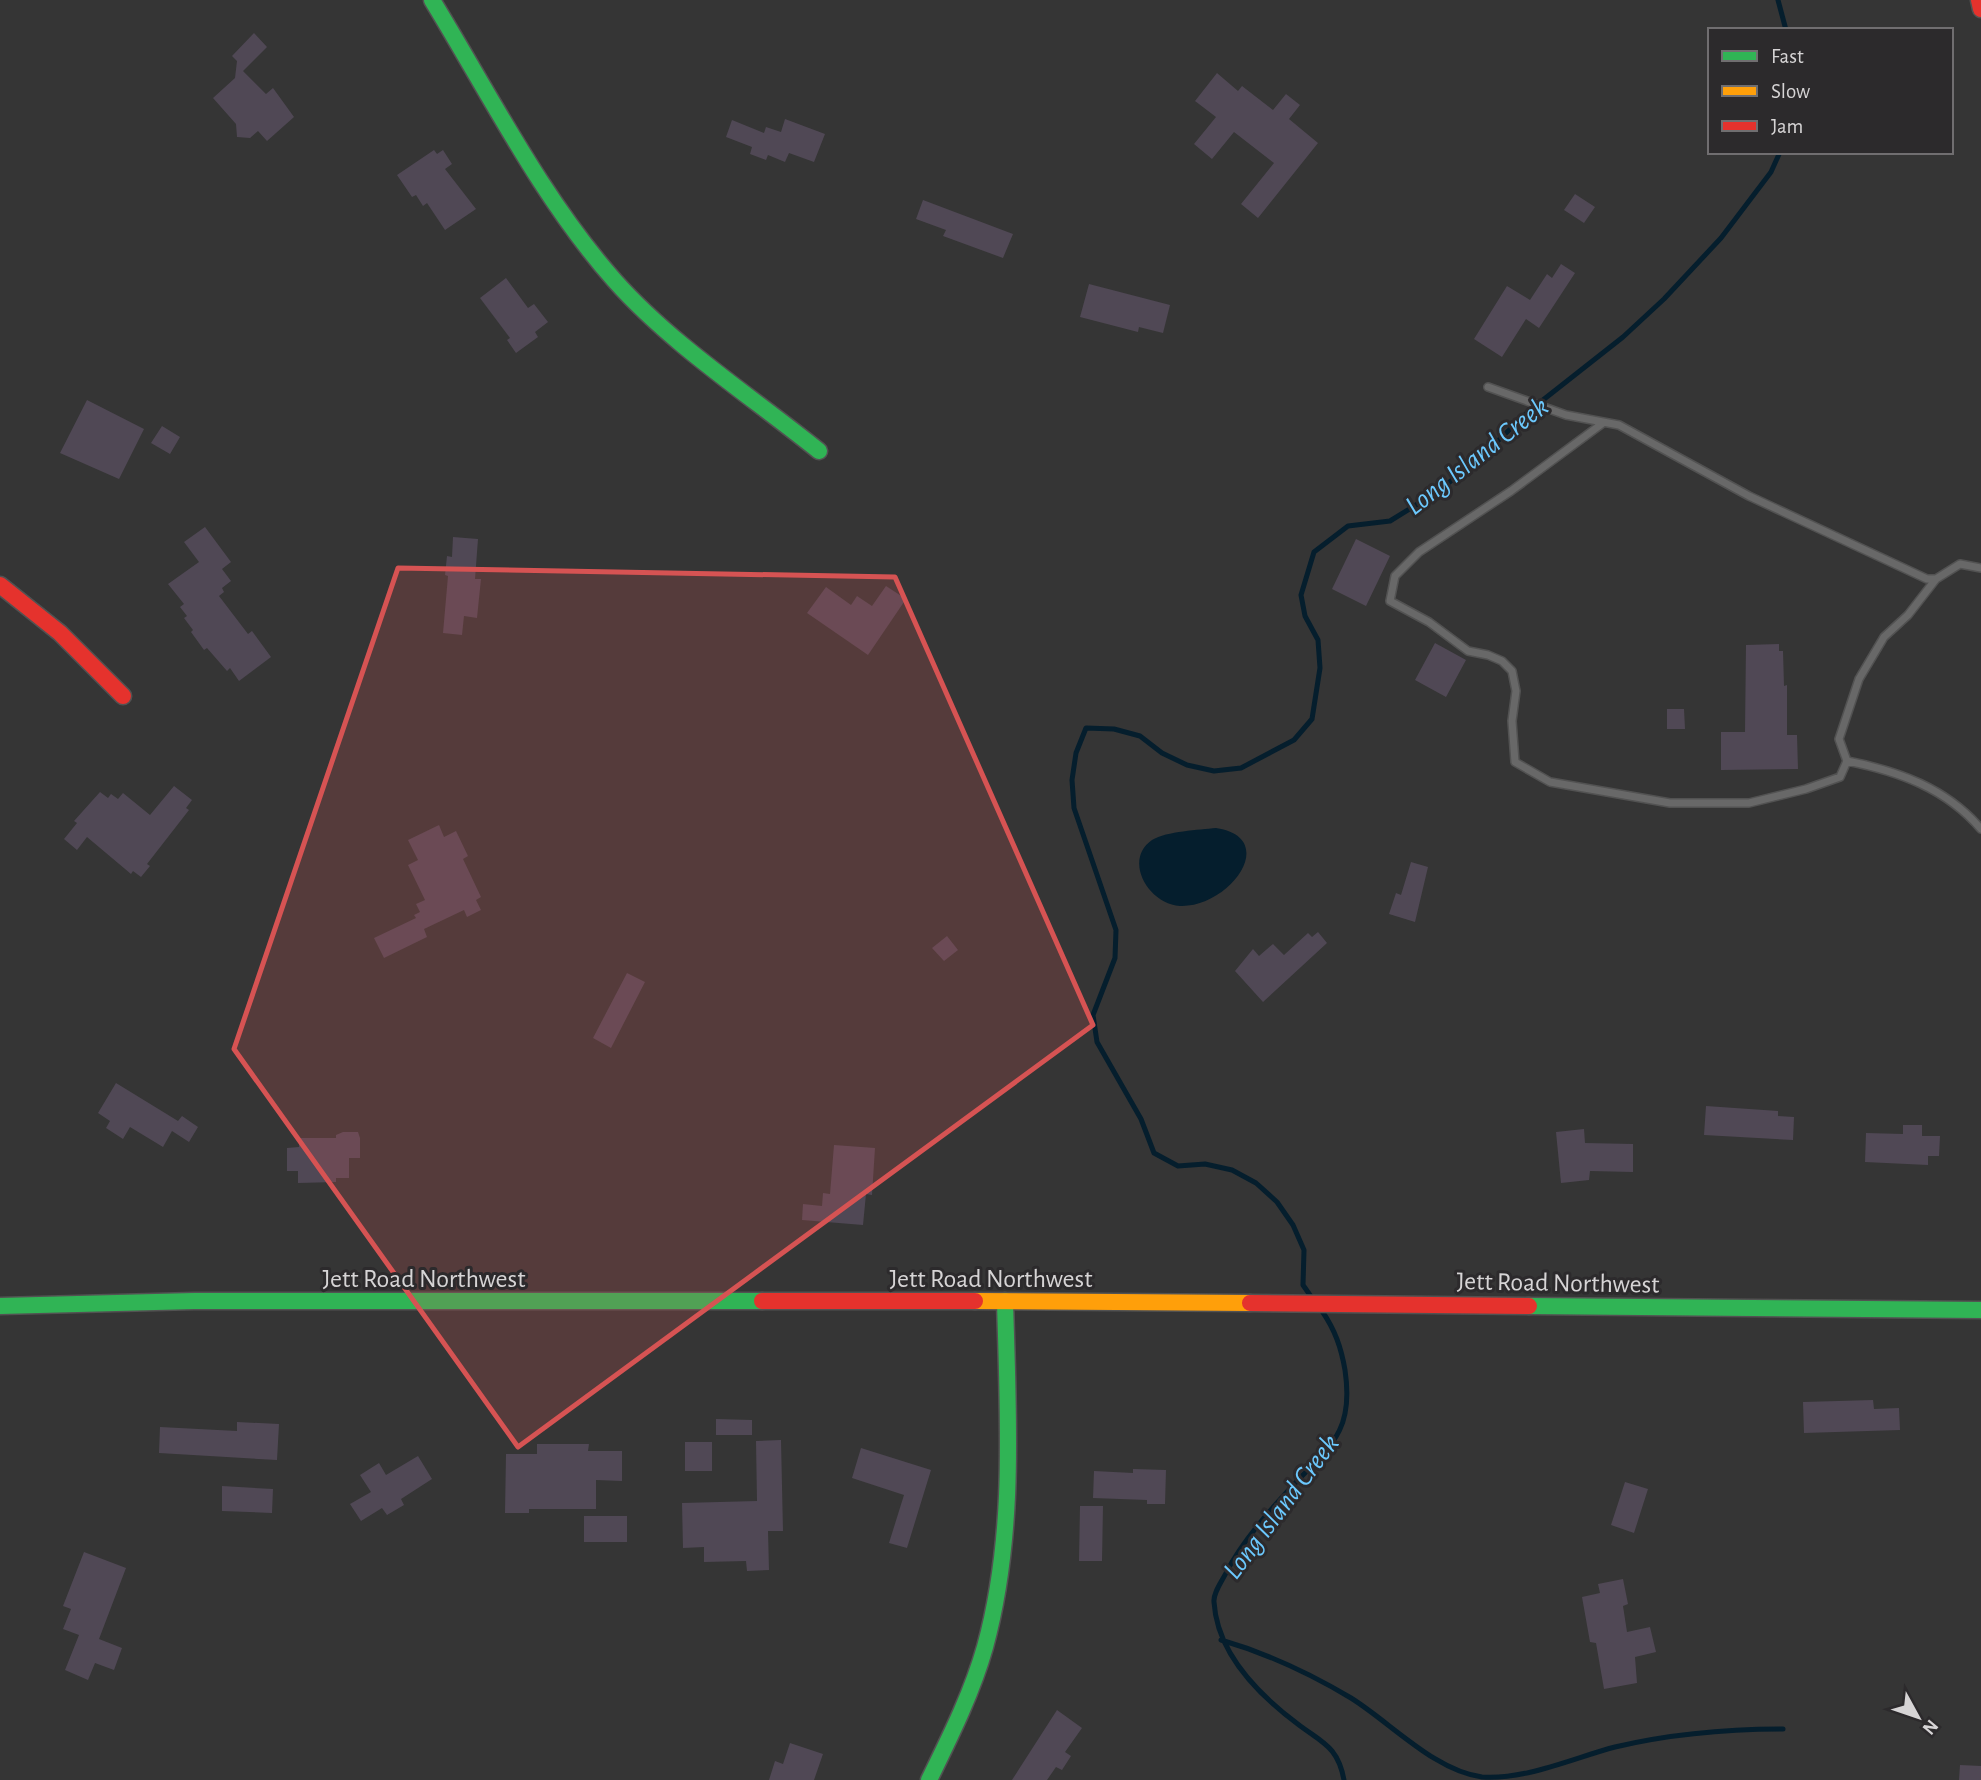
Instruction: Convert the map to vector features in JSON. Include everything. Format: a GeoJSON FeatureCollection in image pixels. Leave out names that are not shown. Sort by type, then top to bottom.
{"type":"FeatureCollection","features":[{"type":"Feature","properties":{"kind":"street"},"geometry":{"type":"LineString","coordinates":[[432,0],[555,202],[582,242],[616,282],[652,317],[819,451]]}},
{"type":"Feature","properties":{"kind":"street"},"geometry":{"type":"LineString","coordinates":[[1979,0],[1981,9]]}},
{"type":"Feature","properties":{"kind":"street"},"geometry":{"type":"LineString","coordinates":[[0,584],[51,625],[124,696]]}},
{"type":"Feature","properties":{"kind":"street","name":"Jett Road Northwest"},"geometry":{"type":"LineString","coordinates":[[0,1306],[194,1301],[1005,1301],[1981,1310]]}},
{"type":"Feature","properties":{"kind":"street"},"geometry":{"type":"LineString","coordinates":[[929,1780],[968,1697],[985,1647],[1000,1581],[1009,1498],[1005,1301]]}},
{"type":"Feature","properties":{"kind":"lane"},"geometry":{"type":"LineString","coordinates":[[1488,387],[1603,423],[1619,425],[1749,496],[1880,559],[1927,579],[1936,579]]}},
{"type":"Feature","properties":{"kind":"lane"},"geometry":{"type":"LineString","coordinates":[[1603,423],[1511,491],[1419,552],[1395,576],[1390,601],[1429,622],[1468,651],[1495,658],[1512,671],[1516,691],[1512,721],[1515,762],[1550,782],[1670,803],[1749,803],[1825,784],[1840,777],[1847,761],[1839,739],[1859,679],[1884,637],[1908,615],[1936,579],[1960,564],[1981,568]]}},
{"type":"Feature","properties":{"kind":"lane"},"geometry":{"type":"LineString","coordinates":[[1847,761],[1923,783],[1947,798],[1981,830]]}},
{"type":"Feature","properties":{"kind":"highlighted area"},"geometry":{"type":"Polygon","coordinates":[[[398,568],[895,577],[1093,1025],[518,1447],[234,1049],[398,568]]]}},
{"type":"Feature","properties":{"kind":"water"},"geometry":{"type":"Polygon","coordinates":[[[1216,828],[1235,834],[1245,845],[1246,858],[1241,872],[1230,885],[1198,904],[1180,906],[1158,898],[1149,890],[1143,880],[1140,858],[1144,848],[1152,840],[1174,833],[1216,828]]]}},
{"type":"Feature","properties":{"kind":"building"},"geometry":{"type":"Polygon","coordinates":[[[254,33],[267,47],[243,71],[266,94],[273,88],[294,117],[267,141],[258,131],[250,138],[237,137],[236,124],[213,98],[235,78],[237,61],[232,56],[254,33]]]}},
{"type":"Feature","properties":{"kind":"building"},"geometry":{"type":"Polygon","coordinates":[[[1217,73],[1238,91],[1242,86],[1273,110],[1286,94],[1300,105],[1289,119],[1318,143],[1258,218],[1241,204],[1274,163],[1234,132],[1212,159],[1194,144],[1216,117],[1195,101],[1217,73]]]}},
{"type":"Feature","properties":{"kind":"building"},"geometry":{"type":"Polygon","coordinates":[[[785,119],[825,134],[814,162],[789,153],[785,162],[768,155],[766,160],[750,154],[752,147],[726,137],[732,120],[764,133],[766,127],[781,132],[785,119]]]}},
{"type":"Feature","properties":{"kind":"building"},"geometry":{"type":"Polygon","coordinates":[[[434,150],[437,154],[443,150],[452,164],[445,169],[476,209],[445,230],[427,203],[423,206],[416,195],[412,197],[397,175],[434,150]]]}},
{"type":"Feature","properties":{"kind":"building"},"geometry":{"type":"Polygon","coordinates":[[[1575,194],[1595,207],[1584,223],[1564,210],[1575,194]]]}},
{"type":"Feature","properties":{"kind":"building"},"geometry":{"type":"Polygon","coordinates":[[[923,200],[1013,234],[1003,258],[943,236],[946,230],[916,219],[923,200]]]}},
{"type":"Feature","properties":{"kind":"building"},"geometry":{"type":"Polygon","coordinates":[[[1561,264],[1575,273],[1539,328],[1526,319],[1502,357],[1474,339],[1507,286],[1530,300],[1547,274],[1552,278],[1561,264]]]}},
{"type":"Feature","properties":{"kind":"building"},"geometry":{"type":"Polygon","coordinates":[[[506,278],[528,308],[534,304],[548,322],[535,332],[538,337],[516,353],[507,340],[510,338],[480,298],[506,278]]]}},
{"type":"Feature","properties":{"kind":"building"},"geometry":{"type":"Polygon","coordinates":[[[1089,284],[1170,305],[1163,333],[1139,327],[1138,332],[1080,317],[1089,284]]]}},
{"type":"Feature","properties":{"kind":"building"},"geometry":{"type":"Polygon","coordinates":[[[87,400],[144,429],[119,479],[60,453],[87,400]]]}},
{"type":"Feature","properties":{"kind":"building"},"geometry":{"type":"Polygon","coordinates":[[[162,426],[180,437],[170,454],[151,443],[162,426]]]}},
{"type":"Feature","properties":{"kind":"building"},"geometry":{"type":"Polygon","coordinates":[[[205,527],[231,562],[222,569],[231,581],[222,588],[224,592],[219,596],[248,634],[252,631],[271,657],[239,681],[230,668],[227,671],[207,648],[204,650],[184,618],[187,616],[180,607],[184,604],[168,584],[199,562],[184,542],[205,527]]]}},
{"type":"Feature","properties":{"kind":"building"},"geometry":{"type":"Polygon","coordinates":[[[453,537],[478,539],[475,579],[481,579],[477,618],[464,616],[462,635],[443,633],[448,576],[445,575],[447,556],[452,557],[453,537]]]}},
{"type":"Feature","properties":{"kind":"building"},"geometry":{"type":"Polygon","coordinates":[[[1356,539],[1390,556],[1366,606],[1332,589],[1356,539]]]}},
{"type":"Feature","properties":{"kind":"building"},"geometry":{"type":"Polygon","coordinates":[[[886,586],[906,599],[868,655],[807,613],[826,587],[851,605],[857,596],[872,606],[886,586]]]}},
{"type":"Feature","properties":{"kind":"building"},"geometry":{"type":"Polygon","coordinates":[[[1435,643],[1466,660],[1446,697],[1415,680],[1435,643]]]}},
{"type":"Feature","properties":{"kind":"building"},"geometry":{"type":"Polygon","coordinates":[[[1779,644],[1779,651],[1783,651],[1784,686],[1787,685],[1787,735],[1797,735],[1798,769],[1721,770],[1721,732],[1745,732],[1746,645],[1779,644]]]}},
{"type":"Feature","properties":{"kind":"building"},"geometry":{"type":"Polygon","coordinates":[[[1667,709],[1684,709],[1685,729],[1667,729],[1667,709]]]}},
{"type":"Feature","properties":{"kind":"building"},"geometry":{"type":"Polygon","coordinates":[[[174,786],[192,800],[186,808],[189,810],[147,864],[150,866],[141,877],[133,871],[131,874],[87,837],[77,850],[64,839],[77,823],[74,821],[100,792],[108,798],[111,794],[118,799],[123,793],[150,815],[174,786]]]}},
{"type":"Feature","properties":{"kind":"building"},"geometry":{"type":"Polygon","coordinates":[[[439,825],[444,837],[456,831],[468,856],[463,859],[481,897],[476,900],[481,910],[467,917],[464,910],[424,929],[427,937],[384,958],[374,938],[416,918],[414,915],[420,912],[416,904],[425,900],[408,865],[418,860],[408,840],[439,825]]]}},
{"type":"Feature","properties":{"kind":"building"},"geometry":{"type":"Polygon","coordinates":[[[1411,862],[1428,867],[1415,922],[1389,914],[1396,893],[1401,895],[1411,862]]]}},
{"type":"Feature","properties":{"kind":"building"},"geometry":{"type":"Polygon","coordinates":[[[1318,932],[1327,943],[1263,1002],[1235,971],[1253,949],[1259,956],[1273,944],[1284,955],[1308,933],[1312,937],[1318,932]]]}},
{"type":"Feature","properties":{"kind":"building"},"geometry":{"type":"Polygon","coordinates":[[[947,936],[958,950],[944,961],[932,948],[947,936]]]}},
{"type":"Feature","properties":{"kind":"building"},"geometry":{"type":"Polygon","coordinates":[[[627,973],[645,982],[611,1048],[593,1038],[627,973]]]}},
{"type":"Feature","properties":{"kind":"building"},"geometry":{"type":"Polygon","coordinates":[[[116,1083],[178,1121],[182,1116],[198,1127],[189,1142],[172,1131],[163,1147],[130,1127],[123,1139],[106,1128],[110,1121],[98,1113],[116,1083]]]}},
{"type":"Feature","properties":{"kind":"building"},"geometry":{"type":"Polygon","coordinates":[[[1706,1106],[1778,1111],[1778,1116],[1794,1117],[1793,1140],[1704,1135],[1706,1106]]]}},
{"type":"Feature","properties":{"kind":"building"},"geometry":{"type":"Polygon","coordinates":[[[1903,1125],[1922,1125],[1922,1136],[1940,1136],[1939,1156],[1928,1156],[1928,1165],[1865,1162],[1866,1133],[1903,1134],[1903,1125]]]}},
{"type":"Feature","properties":{"kind":"building"},"geometry":{"type":"Polygon","coordinates":[[[1584,1129],[1585,1143],[1633,1144],[1633,1172],[1590,1171],[1589,1180],[1561,1183],[1556,1132],[1584,1129]]]}},
{"type":"Feature","properties":{"kind":"building"},"geometry":{"type":"Polygon","coordinates":[[[358,1132],[360,1138],[360,1158],[349,1158],[349,1178],[336,1178],[336,1182],[298,1183],[298,1171],[287,1171],[287,1148],[299,1147],[299,1138],[336,1138],[336,1135],[358,1132]]]}},
{"type":"Feature","properties":{"kind":"building"},"geometry":{"type":"Polygon","coordinates":[[[834,1145],[875,1148],[872,1195],[866,1194],[863,1225],[802,1220],[803,1204],[822,1206],[823,1193],[830,1194],[834,1145]]]}},
{"type":"Feature","properties":{"kind":"building"},"geometry":{"type":"Polygon","coordinates":[[[1873,1400],[1874,1409],[1899,1408],[1900,1430],[1804,1433],[1803,1402],[1873,1400]]]}},
{"type":"Feature","properties":{"kind":"building"},"geometry":{"type":"Polygon","coordinates":[[[716,1419],[752,1420],[752,1435],[716,1435],[716,1419]]]}},
{"type":"Feature","properties":{"kind":"building"},"geometry":{"type":"Polygon","coordinates":[[[237,1422],[279,1424],[277,1460],[159,1453],[160,1427],[237,1431],[237,1422]]]}},
{"type":"Feature","properties":{"kind":"building"},"geometry":{"type":"Polygon","coordinates":[[[781,1440],[783,1531],[768,1531],[769,1570],[747,1571],[746,1561],[704,1562],[704,1547],[683,1548],[682,1503],[757,1501],[756,1441],[781,1440]]]}},
{"type":"Feature","properties":{"kind":"building"},"geometry":{"type":"Polygon","coordinates":[[[685,1442],[712,1442],[712,1471],[685,1471],[685,1442]]]}},
{"type":"Feature","properties":{"kind":"building"},"geometry":{"type":"Polygon","coordinates":[[[537,1444],[589,1444],[588,1451],[622,1451],[622,1481],[596,1480],[596,1509],[529,1509],[529,1513],[505,1513],[506,1454],[537,1454],[537,1444]]]}},
{"type":"Feature","properties":{"kind":"building"},"geometry":{"type":"Polygon","coordinates":[[[861,1448],[931,1470],[907,1548],[889,1543],[904,1495],[852,1478],[861,1448]]]}},
{"type":"Feature","properties":{"kind":"building"},"geometry":{"type":"Polygon","coordinates":[[[418,1456],[432,1479],[401,1499],[404,1505],[387,1515],[382,1508],[361,1521],[350,1504],[371,1492],[360,1475],[379,1463],[386,1475],[418,1456]]]}},
{"type":"Feature","properties":{"kind":"building"},"geometry":{"type":"Polygon","coordinates":[[[1133,1469],[1166,1470],[1165,1504],[1147,1504],[1147,1500],[1093,1498],[1094,1471],[1133,1473],[1133,1469]]]}},
{"type":"Feature","properties":{"kind":"building"},"geometry":{"type":"Polygon","coordinates":[[[1625,1482],[1648,1489],[1634,1533],[1611,1525],[1625,1482]]]}},
{"type":"Feature","properties":{"kind":"building"},"geometry":{"type":"Polygon","coordinates":[[[222,1486],[273,1489],[272,1513],[222,1511],[222,1486]]]}},
{"type":"Feature","properties":{"kind":"building"},"geometry":{"type":"Polygon","coordinates":[[[1080,1506],[1103,1506],[1102,1561],[1079,1561],[1080,1506]]]}},
{"type":"Feature","properties":{"kind":"building"},"geometry":{"type":"Polygon","coordinates":[[[584,1516],[627,1516],[627,1542],[584,1542],[584,1516]]]}},
{"type":"Feature","properties":{"kind":"building"},"geometry":{"type":"Polygon","coordinates":[[[84,1552],[126,1568],[99,1639],[122,1648],[114,1670],[95,1663],[88,1680],[65,1670],[79,1635],[63,1629],[71,1609],[63,1606],[84,1552]]]}},
{"type":"Feature","properties":{"kind":"building"},"geometry":{"type":"Polygon","coordinates":[[[1623,1579],[1628,1604],[1623,1606],[1627,1632],[1650,1627],[1656,1652],[1635,1657],[1637,1683],[1604,1689],[1596,1643],[1590,1642],[1582,1597],[1600,1593],[1598,1584],[1623,1579]]]}},
{"type":"Feature","properties":{"kind":"building"},"geometry":{"type":"Polygon","coordinates":[[[1057,1710],[1082,1728],[1065,1752],[1071,1756],[1062,1770],[1056,1767],[1047,1780],[1012,1780],[1057,1710]]]}},
{"type":"Feature","properties":{"kind":"building"},"geometry":{"type":"Polygon","coordinates":[[[790,1743],[823,1754],[814,1780],[769,1780],[775,1761],[783,1764],[790,1743]]]}},
{"type":"Feature","properties":{"kind":"building"},"geometry":{"type":"Polygon","coordinates":[[[1960,1765],[1981,1766],[1981,1780],[1959,1780],[1960,1765]]]}},
{"type":"Feature","properties":{"kind":"waterway","name":"Long Island Creek"},"geometry":{"type":"LineString","coordinates":[[1778,0],[1785,28]]}},
{"type":"Feature","properties":{"kind":"waterway","name":"Long Island Creek"},"geometry":{"type":"LineString","coordinates":[[1312,1298],[1303,1285],[1304,1250],[1293,1225],[1277,1202],[1256,1183],[1232,1170],[1205,1164],[1178,1166],[1154,1153],[1141,1119],[1097,1042],[1093,1015],[1115,958],[1116,930],[1074,808],[1072,780],[1076,753],[1086,728],[1114,729],[1140,736],[1162,753],[1187,765],[1214,771],[1241,768],[1294,740],[1312,719],[1320,668],[1318,640],[1305,616],[1301,595],[1314,552],[1348,526],[1390,521],[1437,492],[1481,457],[1529,411],[1623,337],[1664,299],[1721,238],[1771,172],[1779,154]]}},
{"type":"Feature","properties":{"kind":"waterway","name":"Long Island Creek"},"geometry":{"type":"LineString","coordinates":[[1322,1311],[1334,1332],[1343,1362],[1347,1404],[1340,1430],[1324,1453],[1270,1510],[1241,1547],[1218,1587],[1214,1602],[1223,1639],[1243,1672],[1270,1701],[1328,1747],[1338,1760],[1344,1780]]}},
{"type":"Feature","properties":{"kind":"waterway"},"geometry":{"type":"LineString","coordinates":[[1221,1640],[1288,1665],[1320,1681],[1366,1708],[1430,1756],[1447,1766],[1482,1777],[1532,1772],[1615,1747],[1657,1739],[1720,1731],[1783,1729]]}},
{"type":"Feature","properties":{"kind":"traffic: fast"},"geometry":{"type":"LineString","coordinates":[[432,0],[540,181],[615,281],[687,349],[819,451]]}},
{"type":"Feature","properties":{"kind":"traffic: fast"},"geometry":{"type":"LineString","coordinates":[[0,1306],[194,1301],[762,1301]]}},
{"type":"Feature","properties":{"kind":"traffic: fast"},"geometry":{"type":"LineString","coordinates":[[929,1780],[974,1681],[985,1647],[1002,1562],[1008,1475],[1005,1301]]}},
{"type":"Feature","properties":{"kind":"traffic: fast"},"geometry":{"type":"LineString","coordinates":[[1529,1306],[1981,1310]]}},
{"type":"Feature","properties":{"kind":"traffic: slow"},"geometry":{"type":"LineString","coordinates":[[975,1301],[1250,1303]]}},
{"type":"Feature","properties":{"kind":"traffic: jam"},"geometry":{"type":"LineString","coordinates":[[1979,0],[1981,9]]}},
{"type":"Feature","properties":{"kind":"traffic: jam"},"geometry":{"type":"LineString","coordinates":[[0,585],[60,633],[123,696]]}},
{"type":"Feature","properties":{"kind":"traffic: jam"},"geometry":{"type":"LineString","coordinates":[[762,1301],[975,1301]]}},
{"type":"Feature","properties":{"kind":"traffic: jam"},"geometry":{"type":"LineString","coordinates":[[1250,1303],[1529,1306]]}}]}
